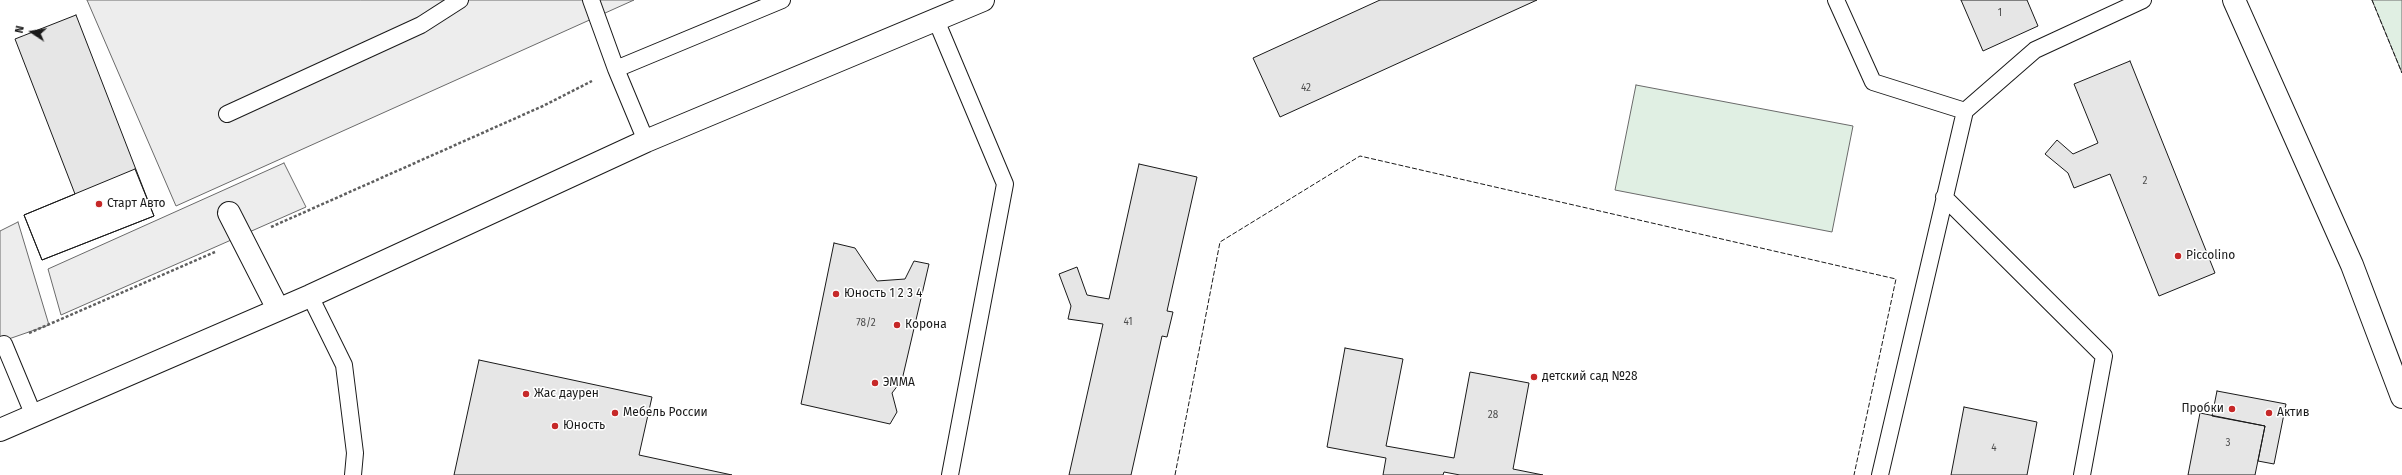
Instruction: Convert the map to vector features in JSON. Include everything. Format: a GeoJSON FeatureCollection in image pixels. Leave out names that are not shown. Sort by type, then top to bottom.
{"type":"FeatureCollection","features":[{"type":"Feature","properties":{"kind":"main road"},"geometry":{"type":"LineString","coordinates":[[0,430],[310,296],[646,141],[983,0]]}},
{"type":"Feature","properties":{"kind":"main road"},"geometry":{"type":"LineString","coordinates":[[2234,0],[2352,265],[2402,396]]}},
{"type":"Feature","properties":{"kind":"main road"},"geometry":{"type":"LineString","coordinates":[[229,213],[278,310]]}},
{"type":"Feature","properties":{"kind":"lane"},"geometry":{"type":"LineString","coordinates":[[227,114],[421,24],[460,0]]}},
{"type":"Feature","properties":{"kind":"lane"},"geometry":{"type":"LineString","coordinates":[[591,0],[616,69],[646,141]]}},
{"type":"Feature","properties":{"kind":"lane"},"geometry":{"type":"LineString","coordinates":[[616,69],[782,0]]}},
{"type":"Feature","properties":{"kind":"lane"},"geometry":{"type":"LineString","coordinates":[[1836,0],[1873,82],[1964,111]]}},
{"type":"Feature","properties":{"kind":"lane"},"geometry":{"type":"LineString","coordinates":[[1880,475],[1964,111],[2035,50],[2143,0]]}},
{"type":"Feature","properties":{"kind":"lane"},"geometry":{"type":"LineString","coordinates":[[936,20],[1005,184],[950,475]]}},
{"type":"Feature","properties":{"kind":"lane"},"geometry":{"type":"LineString","coordinates":[[1944,197],[2104,356],[2082,475]]}},
{"type":"Feature","properties":{"kind":"lane"},"geometry":{"type":"LineString","coordinates":[[310,296],[344,365],[355,453],[353,475]]}},
{"type":"Feature","properties":{"kind":"lane"},"geometry":{"type":"LineString","coordinates":[[4,344],[34,416]]}},
{"type":"Feature","properties":{"kind":"path"},"geometry":{"type":"LineString","coordinates":[[4,344],[243,240],[543,106],[616,69]]}},
{"type":"Feature","properties":{"kind":"green space"},"geometry":{"type":"Polygon","coordinates":[[[2372,0],[2402,0],[2402,73],[2372,0]]]}},
{"type":"Feature","properties":{"kind":"green space"},"geometry":{"type":"Polygon","coordinates":[[[1636,85],[1853,126],[1832,232],[1615,190],[1636,85]]]}},
{"type":"Feature","properties":{"kind":"shaded area"},"geometry":{"type":"Polygon","coordinates":[[[87,0],[634,0],[176,206],[87,0]]]}},
{"type":"Feature","properties":{"kind":"shaded area"},"geometry":{"type":"Polygon","coordinates":[[[284,163],[306,207],[61,315],[48,269],[284,163]]]}},
{"type":"Feature","properties":{"kind":"shaded area"},"geometry":{"type":"Polygon","coordinates":[[[18,222],[49,325],[0,342],[0,231],[18,222]]]}},
{"type":"Feature","properties":{"kind":"building"},"geometry":{"type":"Polygon","coordinates":[[[1380,0],[1537,0],[1280,117],[1253,58],[1380,0]]]}},
{"type":"Feature","properties":{"kind":"building"},"geometry":{"type":"Polygon","coordinates":[[[1961,0],[2027,0],[2038,26],[1983,51],[1961,0]]]}},
{"type":"Feature","properties":{"kind":"building"},"geometry":{"type":"Polygon","coordinates":[[[76,15],[154,216],[42,260],[24,215],[75,194],[15,39],[76,15]]]}},
{"type":"Feature","properties":{"kind":"building"},"geometry":{"type":"Polygon","coordinates":[[[2130,61],[2215,273],[2159,296],[2110,174],[2074,188],[2068,173],[2045,154],[2057,140],[2073,154],[2098,143],[2074,84],[2130,61]]]}},
{"type":"Feature","properties":{"kind":"building"},"geometry":{"type":"Polygon","coordinates":[[[1139,164],[1197,177],[1167,311],[1173,312],[1167,337],[1162,336],[1131,475],[1069,475],[1103,324],[1068,319],[1071,306],[1059,274],[1077,267],[1087,295],[1109,299],[1139,164]]]}},
{"type":"Feature","properties":{"kind":"building","name":"Старт Авто"},"geometry":{"type":"Polygon","coordinates":[[[135,169],[154,216],[42,260],[24,215],[135,169]]]}},
{"type":"Feature","properties":{"kind":"building"},"geometry":{"type":"Polygon","coordinates":[[[834,243],[855,248],[877,281],[905,279],[914,261],[929,264],[902,380],[892,393],[897,412],[890,424],[801,404],[834,243]]]}},
{"type":"Feature","properties":{"kind":"building"},"geometry":{"type":"Polygon","coordinates":[[[1345,348],[1403,359],[1386,446],[1454,458],[1470,372],[1529,383],[1513,469],[1543,475],[1460,475],[1444,472],[1443,475],[1383,475],[1386,458],[1327,447],[1345,348]]]}},
{"type":"Feature","properties":{"kind":"building","name":"Юность"},"geometry":{"type":"Polygon","coordinates":[[[479,360],[652,397],[639,455],[732,475],[454,475],[479,360]]]}},
{"type":"Feature","properties":{"kind":"building"},"geometry":{"type":"Polygon","coordinates":[[[2217,391],[2286,404],[2274,464],[2258,461],[2265,426],[2212,416],[2217,391]]]}},
{"type":"Feature","properties":{"kind":"building"},"geometry":{"type":"Polygon","coordinates":[[[1964,407],[2037,422],[2027,475],[1951,475],[1964,407]]]}},
{"type":"Feature","properties":{"kind":"building"},"geometry":{"type":"Polygon","coordinates":[[[2200,413],[2265,426],[2255,475],[2188,475],[2200,413]]]}},
{"type":"Feature","properties":{"kind":"fence"},"geometry":{"type":"LineString","coordinates":[[2372,0],[2402,73]]}},
{"type":"Feature","properties":{"kind":"fence"},"geometry":{"type":"LineString","coordinates":[[1175,475],[1220,242],[1360,156],[1896,279],[1854,475]]}},
{"type":"Feature","properties":{"kind":"place","name":"Старт Авто"},"geometry":{"type":"Point","coordinates":[99,204]}},
{"type":"Feature","properties":{"kind":"place","name":"Piccolino"},"geometry":{"type":"Point","coordinates":[2178,256]}},
{"type":"Feature","properties":{"kind":"place","name":"Юность 1 2 3 4"},"geometry":{"type":"Point","coordinates":[836,294]}},
{"type":"Feature","properties":{"kind":"place","name":"Корона"},"geometry":{"type":"Point","coordinates":[897,325]}},
{"type":"Feature","properties":{"kind":"place","name":"детский сад №28"},"geometry":{"type":"Point","coordinates":[1534,377]}},
{"type":"Feature","properties":{"kind":"place","name":"ЭММА"},"geometry":{"type":"Point","coordinates":[875,383]}},
{"type":"Feature","properties":{"kind":"place","name":"Жас даурен"},"geometry":{"type":"Point","coordinates":[526,394]}},
{"type":"Feature","properties":{"kind":"place","name":"Пробки"},"geometry":{"type":"Point","coordinates":[2232,409]}},
{"type":"Feature","properties":{"kind":"place","name":"Мебель России"},"geometry":{"type":"Point","coordinates":[615,413]}},
{"type":"Feature","properties":{"kind":"place","name":"Актив"},"geometry":{"type":"Point","coordinates":[2269,413]}},
{"type":"Feature","properties":{"kind":"place","name":"Юность"},"geometry":{"type":"Point","coordinates":[555,426]}}]}
